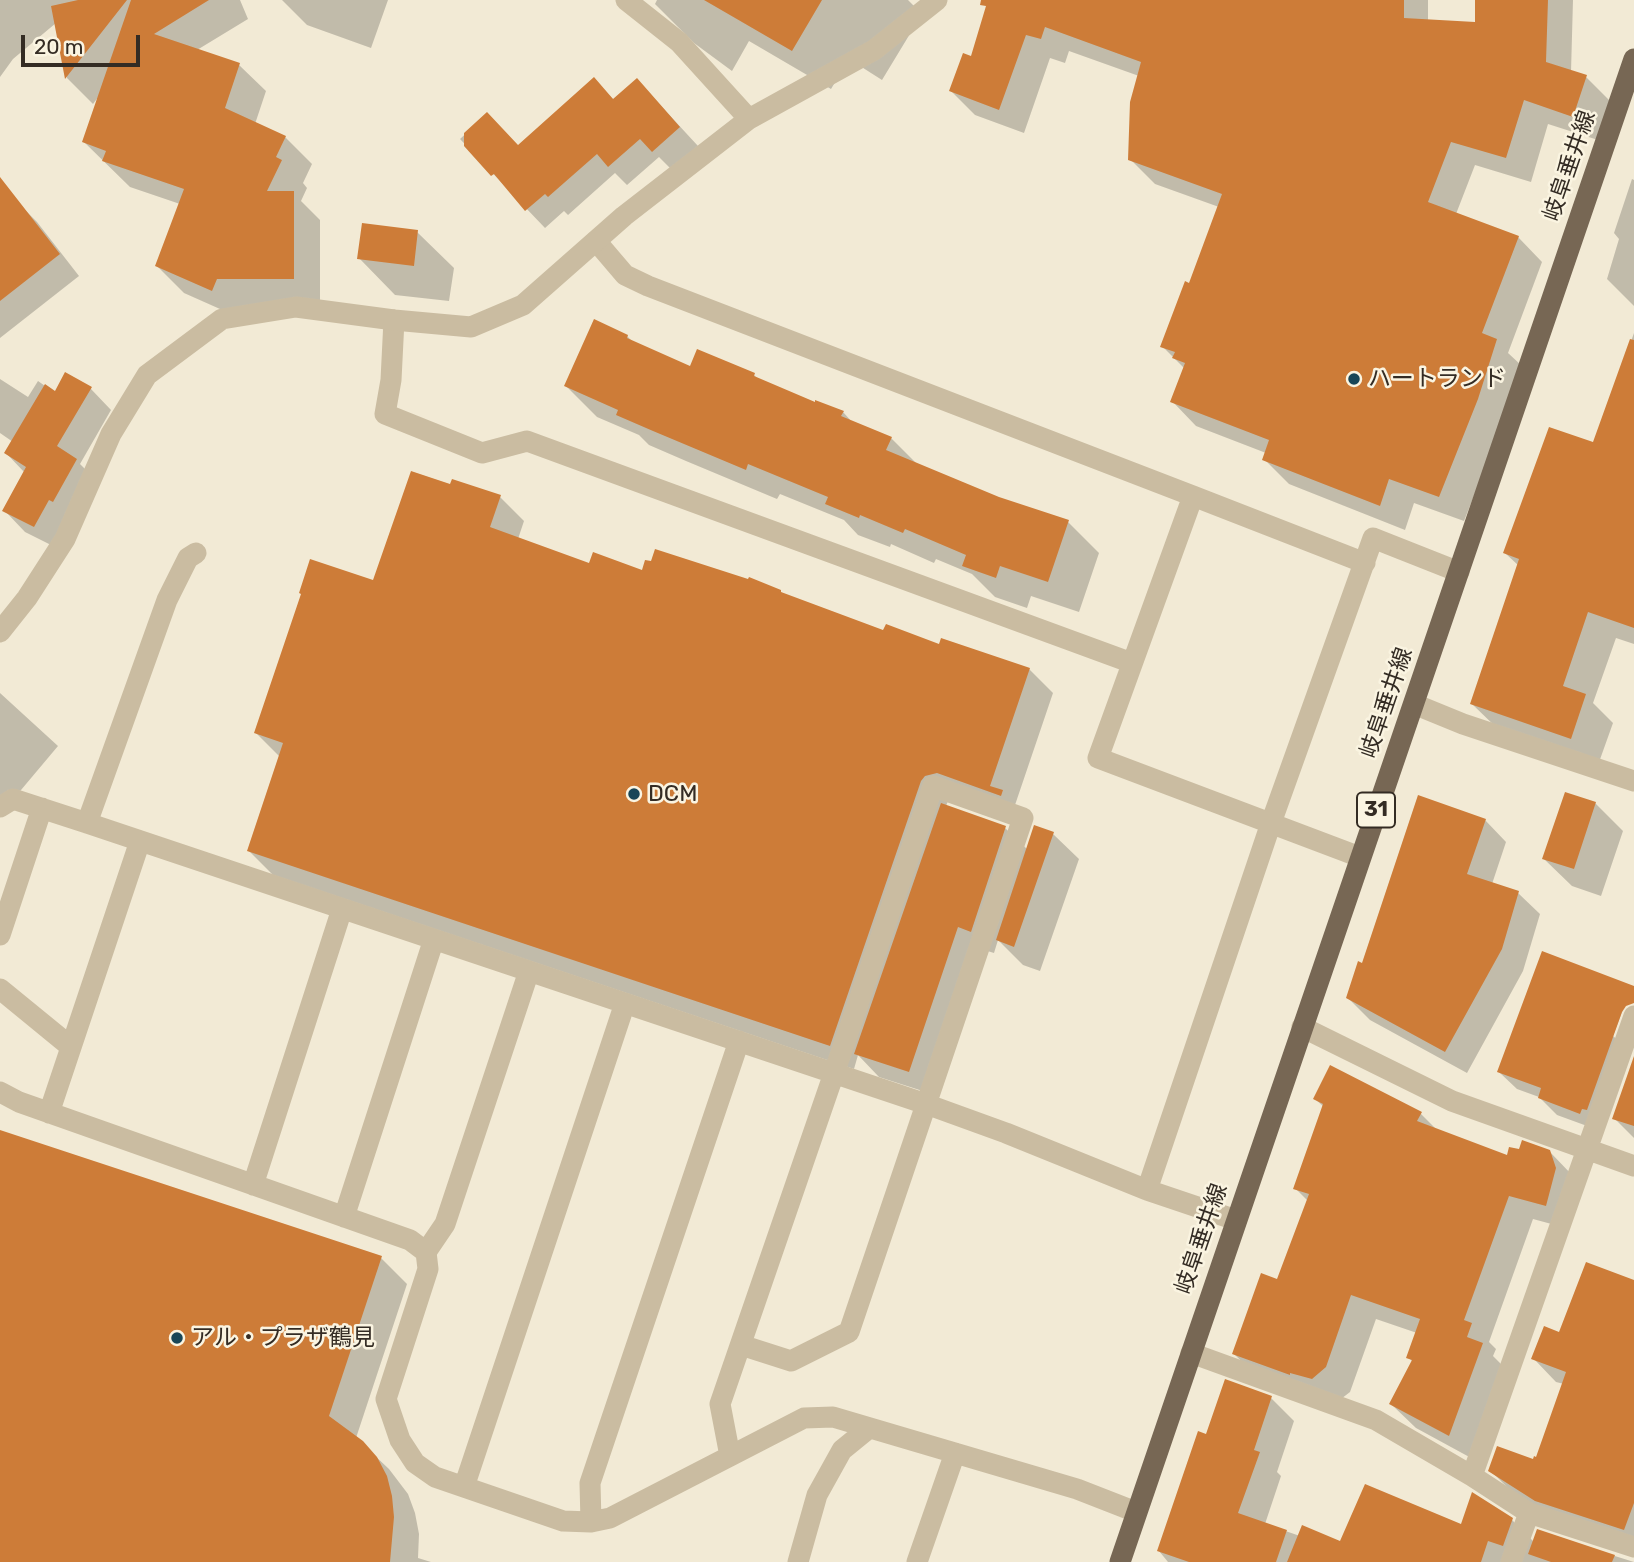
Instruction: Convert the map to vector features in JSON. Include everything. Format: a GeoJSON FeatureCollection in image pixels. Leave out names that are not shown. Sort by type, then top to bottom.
{"type":"FeatureCollection","features":[{"type":"Feature","properties":{"kind":"main road","name":"岐阜垂井線"},"geometry":{"type":"LineString","coordinates":[[1120,1562],[1301,1027],[1633,68]]}},
{"type":"Feature","properties":{"kind":"street"},"geometry":{"type":"LineString","coordinates":[[626,0],[679,42],[749,119]]}},
{"type":"Feature","properties":{"kind":"street"},"geometry":{"type":"LineString","coordinates":[[0,632],[27,598],[65,540],[111,434],[147,375],[222,319],[296,307],[471,327],[523,305],[624,216],[749,119],[874,50],[937,0]]}},
{"type":"Feature","properties":{"kind":"street"},"geometry":{"type":"LineString","coordinates":[[596,241],[625,275],[648,286],[1365,563]]}},
{"type":"Feature","properties":{"kind":"street"},"geometry":{"type":"LineString","coordinates":[[394,320],[391,380],[385,414],[482,453],[527,441],[1132,663]]}},
{"type":"Feature","properties":{"kind":"street"},"geometry":{"type":"LineString","coordinates":[[1193,496],[1098,758],[1360,857]]}},
{"type":"Feature","properties":{"kind":"street"},"geometry":{"type":"LineString","coordinates":[[1147,1190],[1271,823],[1373,538],[1460,572]]}},
{"type":"Feature","properties":{"kind":"street"},"geometry":{"type":"LineString","coordinates":[[87,823],[167,600],[188,558],[196,553]]}},
{"type":"Feature","properties":{"kind":"street"},"geometry":{"type":"LineString","coordinates":[[1415,704],[1463,724],[1634,782]]}},
{"type":"Feature","properties":{"kind":"street"},"geometry":{"type":"LineString","coordinates":[[730,1456],[720,1404],[933,786],[1023,818],[849,1332],[791,1361],[741,1345]]}},
{"type":"Feature","properties":{"kind":"street"},"geometry":{"type":"LineString","coordinates":[[0,807],[13,799],[87,823],[926,1104],[1147,1190],[1236,1220]]}},
{"type":"Feature","properties":{"kind":"street"},"geometry":{"type":"LineString","coordinates":[[0,935],[42,808]]}},
{"type":"Feature","properties":{"kind":"street"},"geometry":{"type":"LineString","coordinates":[[49,1113],[140,841]]}},
{"type":"Feature","properties":{"kind":"street"},"geometry":{"type":"LineString","coordinates":[[253,1185],[342,909]]}},
{"type":"Feature","properties":{"kind":"street"},"geometry":{"type":"LineString","coordinates":[[344,1217],[434,939]]}},
{"type":"Feature","properties":{"kind":"street"},"geometry":{"type":"LineString","coordinates":[[529,971],[445,1224],[426,1252],[428,1269],[386,1399],[400,1440],[415,1463],[435,1477],[464,1488],[563,1521],[591,1522],[610,1518],[804,1418],[833,1417],[1077,1489],[1136,1513]]}},
{"type":"Feature","properties":{"kind":"street"},"geometry":{"type":"LineString","coordinates":[[0,989],[71,1047]]}},
{"type":"Feature","properties":{"kind":"street"},"geometry":{"type":"LineString","coordinates":[[464,1488],[625,1003]]}},
{"type":"Feature","properties":{"kind":"street"},"geometry":{"type":"LineString","coordinates":[[1472,1476],[1634,1016]]}},
{"type":"Feature","properties":{"kind":"street"},"geometry":{"type":"LineString","coordinates":[[1301,1027],[1451,1101],[1634,1166]]}},
{"type":"Feature","properties":{"kind":"street"},"geometry":{"type":"LineString","coordinates":[[591,1522],[590,1483],[739,1041]]}},
{"type":"Feature","properties":{"kind":"street"},"geometry":{"type":"LineString","coordinates":[[0,1093],[49,1113],[410,1240],[426,1252]]}},
{"type":"Feature","properties":{"kind":"street"},"geometry":{"type":"LineString","coordinates":[[1191,1353],[1376,1420],[1529,1513],[1634,1547]]}},
{"type":"Feature","properties":{"kind":"street"},"geometry":{"type":"LineString","coordinates":[[798,1562],[817,1495],[842,1450],[869,1428]]}},
{"type":"Feature","properties":{"kind":"street"},"geometry":{"type":"LineString","coordinates":[[923,1560],[955,1453]]}},
{"type":"Feature","properties":{"kind":"street"},"geometry":{"type":"LineString","coordinates":[[1511,1562],[1529,1513]]}},
{"type":"Feature","properties":{"kind":"building"},"geometry":{"type":"Polygon","coordinates":[[[78,0],[127,0],[65,79],[51,6],[78,0]]]}},
{"type":"Feature","properties":{"kind":"building"},"geometry":{"type":"Polygon","coordinates":[[[131,0],[209,0],[154,34],[240,63],[225,108],[286,136],[276,157],[282,160],[267,191],[294,191],[294,279],[217,279],[212,291],[155,266],[184,189],[102,161],[106,151],[82,142],[131,0]]]}},
{"type":"Feature","properties":{"kind":"building"},"geometry":{"type":"Polygon","coordinates":[[[704,0],[822,0],[792,51],[704,0]]]}},
{"type":"Feature","properties":{"kind":"building"},"geometry":{"type":"Polygon","coordinates":[[[981,0],[1404,0],[1404,18],[1475,22],[1475,0],[1548,0],[1546,62],[1587,75],[1573,117],[1524,100],[1506,158],[1451,142],[1428,202],[1519,236],[1482,333],[1497,339],[1478,399],[1439,497],[1389,479],[1380,506],[1262,460],[1269,440],[1170,402],[1185,363],[1172,358],[1175,352],[1160,347],[1185,281],[1189,283],[1222,194],[1128,160],[1130,102],[1141,62],[1045,27],[1041,39],[1026,35],[999,110],[949,91],[963,53],[971,56],[986,6],[980,5],[981,0]]]}},
{"type":"Feature","properties":{"kind":"building"},"geometry":{"type":"Polygon","coordinates":[[[594,77],[613,99],[637,78],[680,127],[652,152],[640,139],[608,167],[597,154],[548,197],[545,194],[525,211],[494,174],[491,176],[464,146],[464,133],[487,112],[518,145],[594,77]]]}},
{"type":"Feature","properties":{"kind":"building"},"geometry":{"type":"Polygon","coordinates":[[[0,177],[60,254],[0,301],[0,177]]]}},
{"type":"Feature","properties":{"kind":"building"},"geometry":{"type":"Polygon","coordinates":[[[362,223],[418,230],[414,266],[357,259],[362,223]]]}},
{"type":"Feature","properties":{"kind":"building"},"geometry":{"type":"Polygon","coordinates":[[[594,319],[628,335],[627,338],[690,366],[697,349],[755,373],[754,376],[815,402],[844,411],[841,416],[892,437],[886,450],[999,497],[1069,520],[1048,582],[1000,566],[996,578],[962,566],[966,555],[905,529],[903,533],[825,504],[828,497],[748,464],[746,470],[653,431],[616,415],[618,410],[564,386],[594,319]]]}},
{"type":"Feature","properties":{"kind":"building"},"geometry":{"type":"Polygon","coordinates":[[[1630,339],[1634,340],[1634,628],[1588,612],[1563,686],[1586,694],[1571,739],[1470,704],[1519,559],[1503,553],[1549,427],[1593,442],[1630,339]]]}},
{"type":"Feature","properties":{"kind":"building"},"geometry":{"type":"Polygon","coordinates":[[[65,372],[92,387],[57,446],[77,459],[53,502],[49,500],[34,527],[2,511],[26,467],[4,453],[45,384],[55,391],[65,372]]]}},
{"type":"Feature","properties":{"kind":"building"},"geometry":{"type":"Polygon","coordinates":[[[411,471],[450,484],[452,479],[501,495],[490,527],[589,563],[593,552],[642,570],[645,560],[651,561],[655,549],[748,579],[749,577],[781,592],[883,630],[886,624],[939,644],[941,638],[1030,668],[990,786],[1003,790],[1001,796],[937,773],[925,776],[921,781],[830,1046],[247,851],[283,743],[254,733],[301,594],[299,593],[310,559],[373,580],[411,471]]]}},
{"type":"Feature","properties":{"kind":"building"},"geometry":{"type":"Polygon","coordinates":[[[1565,792],[1596,802],[1574,869],[1542,859],[1565,792]]]}},
{"type":"Feature","properties":{"kind":"building"},"geometry":{"type":"Polygon","coordinates":[[[1418,795],[1486,819],[1467,874],[1519,891],[1502,949],[1445,1052],[1346,998],[1358,961],[1362,963],[1418,795]]]}},
{"type":"Feature","properties":{"kind":"building"},"geometry":{"type":"Polygon","coordinates":[[[941,803],[1006,826],[971,932],[958,927],[909,1072],[854,1054],[941,803]]]}},
{"type":"Feature","properties":{"kind":"building"},"geometry":{"type":"Polygon","coordinates":[[[1034,825],[1054,832],[1014,947],[996,940],[1034,825]]]}},
{"type":"Feature","properties":{"kind":"building"},"geometry":{"type":"Polygon","coordinates":[[[1542,951],[1634,986],[1634,1003],[1626,1006],[1622,1012],[1587,1110],[1582,1109],[1580,1114],[1538,1098],[1541,1088],[1497,1072],[1542,951]]]}},
{"type":"Feature","properties":{"kind":"building"},"geometry":{"type":"Polygon","coordinates":[[[1634,1056],[1634,1126],[1612,1119],[1634,1056]]]}},
{"type":"Feature","properties":{"kind":"building"},"geometry":{"type":"Polygon","coordinates":[[[1330,1065],[1422,1112],[1417,1121],[1507,1155],[1509,1147],[1519,1149],[1522,1140],[1550,1150],[1556,1168],[1546,1206],[1509,1196],[1464,1320],[1472,1323],[1467,1337],[1483,1343],[1449,1436],[1389,1404],[1412,1360],[1406,1358],[1420,1319],[1351,1295],[1326,1367],[1312,1379],[1290,1375],[1232,1354],[1261,1273],[1277,1279],[1309,1194],[1293,1189],[1323,1104],[1313,1099],[1330,1065]]]}},
{"type":"Feature","properties":{"kind":"building","name":"アル・プラザ鶴見"},"geometry":{"type":"Polygon","coordinates":[[[0,1130],[382,1256],[329,1416],[363,1441],[377,1457],[387,1476],[394,1517],[390,1562],[0,1562],[0,1130]]]}},
{"type":"Feature","properties":{"kind":"building"},"geometry":{"type":"Polygon","coordinates":[[[1586,1262],[1634,1280],[1634,1503],[1624,1530],[1535,1501],[1488,1471],[1497,1446],[1533,1459],[1536,1457],[1566,1372],[1531,1359],[1544,1326],[1559,1332],[1586,1262]]]}},
{"type":"Feature","properties":{"kind":"building"},"geometry":{"type":"Polygon","coordinates":[[[1225,1379],[1272,1396],[1254,1450],[1260,1452],[1238,1513],[1287,1530],[1276,1562],[1189,1562],[1157,1551],[1198,1431],[1206,1434],[1225,1379]]]}},
{"type":"Feature","properties":{"kind":"building"},"geometry":{"type":"Polygon","coordinates":[[[1365,1484],[1461,1524],[1472,1492],[1513,1518],[1503,1546],[1488,1541],[1481,1562],[1287,1562],[1302,1525],[1340,1541],[1365,1484]]]}},
{"type":"Feature","properties":{"kind":"building"},"geometry":{"type":"Polygon","coordinates":[[[1537,1529],[1615,1555],[1612,1562],[1551,1562],[1528,1554],[1537,1529]]]}},
{"type":"Feature","properties":{"kind":"place","name":"ハートランド"},"geometry":{"type":"Point","coordinates":[1354,379]}},
{"type":"Feature","properties":{"kind":"place","name":"DCM"},"geometry":{"type":"Point","coordinates":[634,794]}},
{"type":"Feature","properties":{"kind":"place","name":"アル・プラザ鶴見"},"geometry":{"type":"Point","coordinates":[177,1338]}}]}
